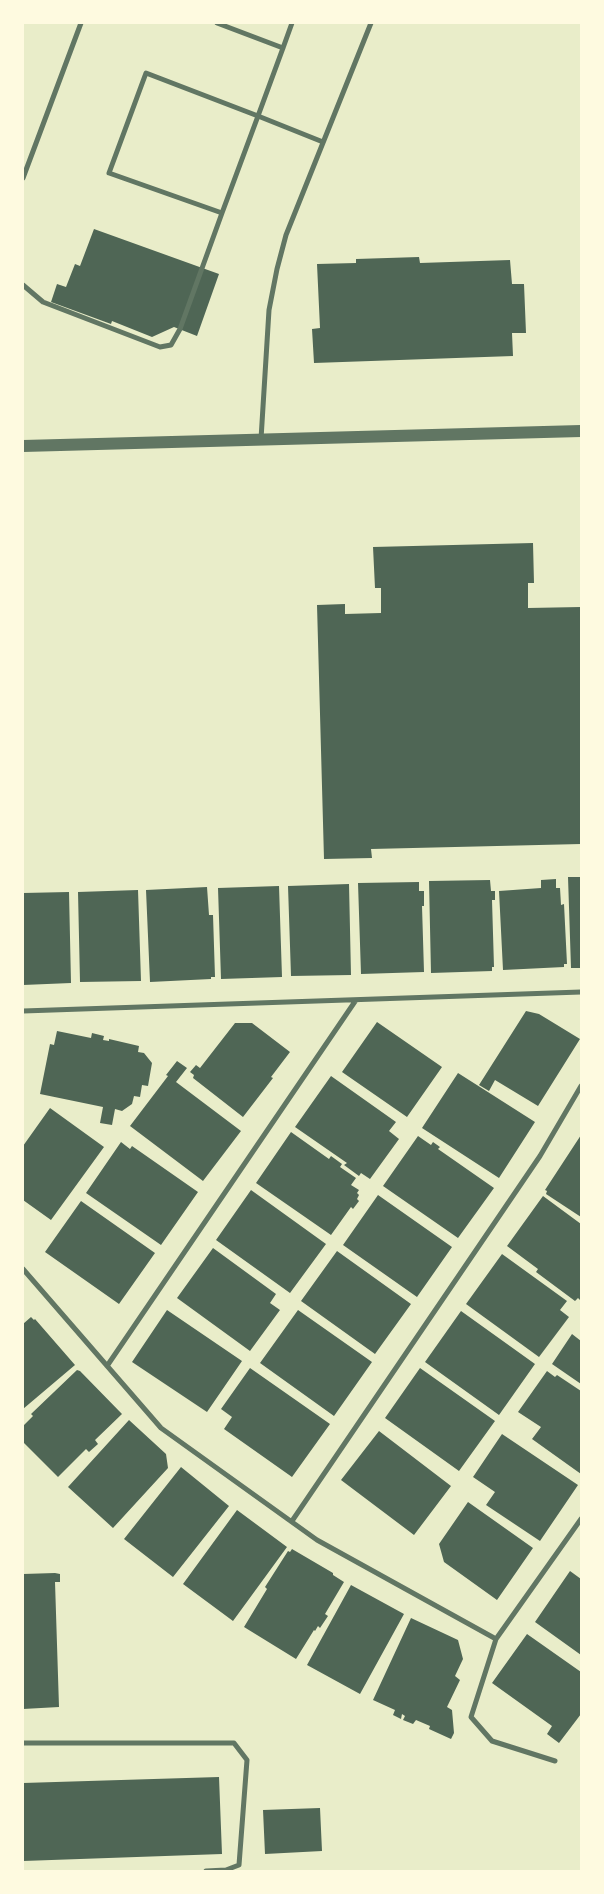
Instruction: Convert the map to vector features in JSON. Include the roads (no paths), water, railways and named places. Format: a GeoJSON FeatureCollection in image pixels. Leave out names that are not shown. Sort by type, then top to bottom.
{"type":"FeatureCollection","features":[{"type":"Feature","properties":{"kind":"street"},"geometry":{"type":"LineString","coordinates":[[23,446],[581,430]]}},
{"type":"Feature","properties":{"kind":"lane"},"geometry":{"type":"LineString","coordinates":[[23,178],[81,23]]}},
{"type":"Feature","properties":{"kind":"lane"},"geometry":{"type":"LineString","coordinates":[[217,23],[283,48]]}},
{"type":"Feature","properties":{"kind":"lane"},"geometry":{"type":"LineString","coordinates":[[23,285],[43,302],[160,347],[171,345],[180,329],[292,23]]}},
{"type":"Feature","properties":{"kind":"lane"},"geometry":{"type":"LineString","coordinates":[[261,439],[269,310],[277,269],[286,235],[371,23]]}},
{"type":"Feature","properties":{"kind":"lane"},"geometry":{"type":"LineString","coordinates":[[222,213],[109,173],[146,73],[323,142]]}},
{"type":"Feature","properties":{"kind":"lane"},"geometry":{"type":"LineString","coordinates":[[23,1011],[581,992]]}},
{"type":"Feature","properties":{"kind":"lane"},"geometry":{"type":"LineString","coordinates":[[107,1366],[356,1000]]}},
{"type":"Feature","properties":{"kind":"lane"},"geometry":{"type":"LineString","coordinates":[[292,1521],[540,1156],[581,1086]]}},
{"type":"Feature","properties":{"kind":"lane"},"geometry":{"type":"LineString","coordinates":[[23,1269],[162,1428],[317,1540],[496,1639]]}},
{"type":"Feature","properties":{"kind":"lane"},"geometry":{"type":"LineString","coordinates":[[555,1761],[492,1741],[471,1717],[496,1639],[581,1519]]}},
{"type":"Feature","properties":{"kind":"lane"},"geometry":{"type":"LineString","coordinates":[[23,1743],[234,1743],[247,1760],[239,1865],[226,1871],[206,1871]]}}]}
